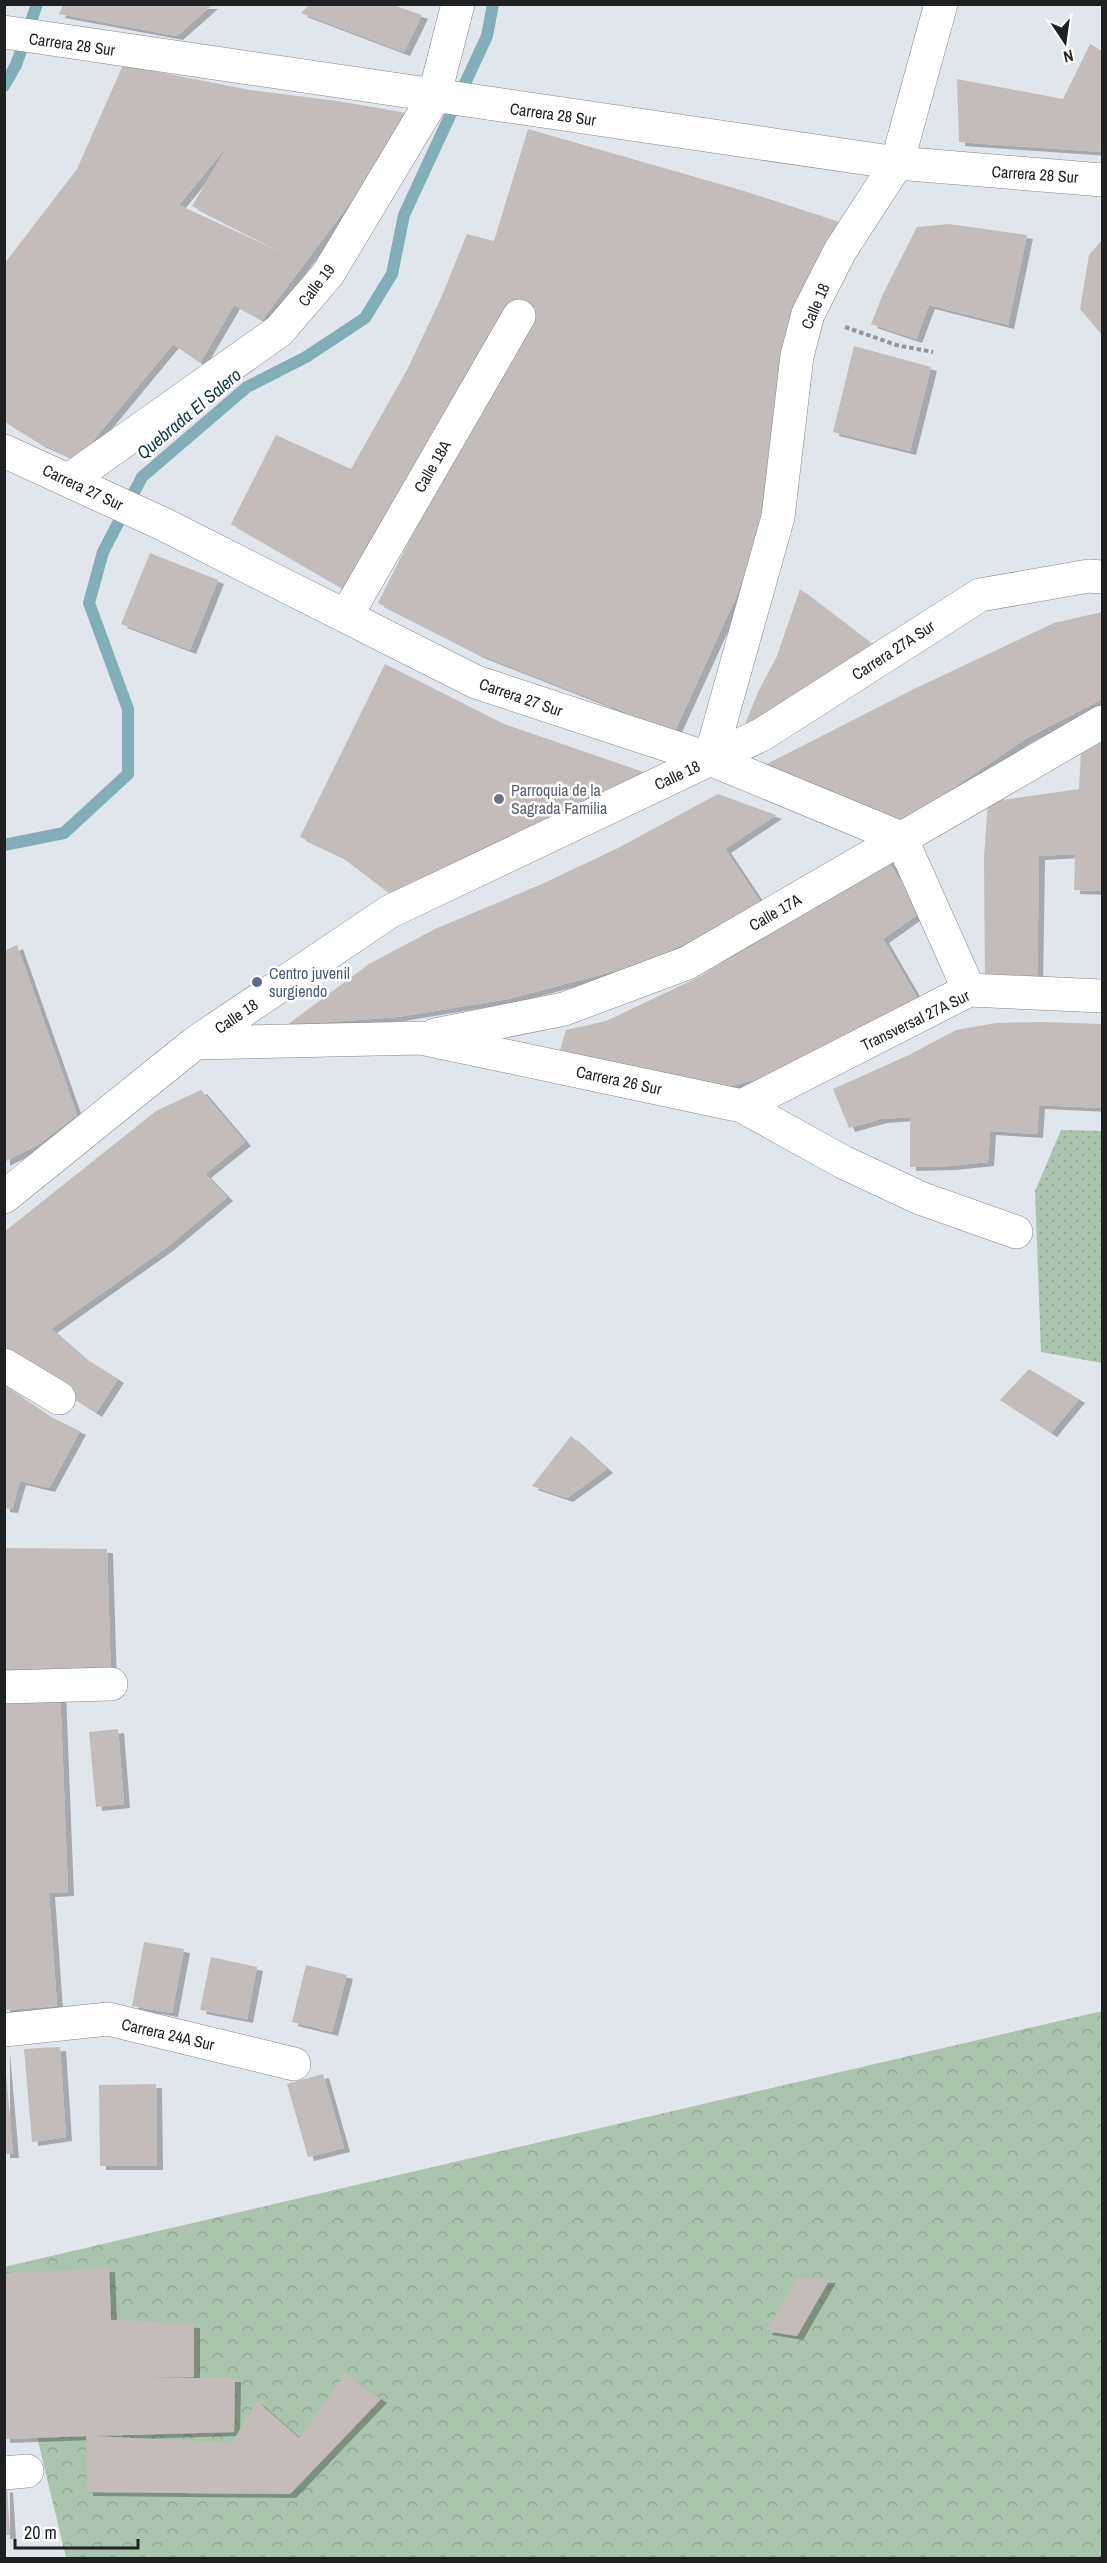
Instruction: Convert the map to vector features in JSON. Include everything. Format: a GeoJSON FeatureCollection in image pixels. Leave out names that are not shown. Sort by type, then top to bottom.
{"type":"FeatureCollection","features":[{"type":"Feature","properties":{"kind":"street","name":"Calle 19"},"geometry":{"type":"LineString","coordinates":[[74,483],[279,331],[327,274],[435,97],[458,4]]}},
{"type":"Feature","properties":{"kind":"street","name":"Calle 18"},"geometry":{"type":"LineString","coordinates":[[4,1197],[195,1043],[390,912],[710,759],[778,517],[797,356],[808,314],[840,251],[897,163],[942,4]]}},
{"type":"Feature","properties":{"kind":"street","name":"Carrera 28 Sur"},"geometry":{"type":"LineString","coordinates":[[17,35],[897,163],[1102,180]]}},
{"type":"Feature","properties":{"kind":"street","name":"Calle 18A"},"geometry":{"type":"LineString","coordinates":[[346,616],[519,316]]}},
{"type":"Feature","properties":{"kind":"street","name":"Carrera 27 Sur"},"geometry":{"type":"LineString","coordinates":[[4,451],[163,524],[476,682],[710,759],[901,838]]}},
{"type":"Feature","properties":{"kind":"street","name":"Carrera 27A Sur"},"geometry":{"type":"LineString","coordinates":[[710,759],[761,735],[980,595],[1096,576]]}},
{"type":"Feature","properties":{"kind":"street","name":"Calle 17A"},"geometry":{"type":"LineString","coordinates":[[421,1038],[564,1009],[687,963],[1102,722]]}},
{"type":"Feature","properties":{"kind":"street"},"geometry":{"type":"LineString","coordinates":[[901,838],[969,990]]}},
{"type":"Feature","properties":{"kind":"street","name":"Transversal 27A Sur"},"geometry":{"type":"LineString","coordinates":[[742,1106],[969,990],[1102,996]]}},
{"type":"Feature","properties":{"kind":"street","name":"Carrera 26 Sur"},"geometry":{"type":"LineString","coordinates":[[195,1043],[421,1038],[742,1106],[843,1162],[920,1198],[1016,1232]]}},
{"type":"Feature","properties":{"kind":"street"},"geometry":{"type":"LineString","coordinates":[[4,1365],[60,1398]]}},
{"type":"Feature","properties":{"kind":"street"},"geometry":{"type":"LineString","coordinates":[[4,1687],[111,1684]]}},
{"type":"Feature","properties":{"kind":"street","name":"Carrera 24A Sur"},"geometry":{"type":"LineString","coordinates":[[4,2030],[108,2019],[294,2064]]}},
{"type":"Feature","properties":{"kind":"path"},"geometry":{"type":"LineString","coordinates":[[808,314],[896,345],[933,352]]}},
{"type":"Feature","properties":{"kind":"green space"},"geometry":{"type":"Polygon","coordinates":[[[1061,1130],[1102,1131],[1102,1363],[1041,1352],[1035,1191],[1061,1130]]]}},
{"type":"Feature","properties":{"kind":"green space"},"geometry":{"type":"Polygon","coordinates":[[[1102,2011],[1102,2558],[66,2558],[5,2302],[4,2267],[1102,2011]]]}},
{"type":"Feature","properties":{"kind":"building"},"geometry":{"type":"Polygon","coordinates":[[[310,4],[390,4],[422,15],[404,52],[301,13],[310,4]]]}},
{"type":"Feature","properties":{"kind":"building"},"geometry":{"type":"Polygon","coordinates":[[[63,5],[212,5],[177,36],[59,14],[63,5]]]}},
{"type":"Feature","properties":{"kind":"building"},"geometry":{"type":"Polygon","coordinates":[[[1090,44],[1102,51],[1102,152],[959,142],[957,79],[1063,99],[1090,44]]]}},
{"type":"Feature","properties":{"kind":"building"},"geometry":{"type":"Polygon","coordinates":[[[123,65],[250,90],[407,113],[365,183],[262,320],[234,305],[200,363],[173,344],[77,460],[39,443],[5,422],[5,263],[77,169],[123,65]],[[231,141],[179,205],[292,257],[192,206],[231,141]]]}},
{"type":"Feature","properties":{"kind":"building"},"geometry":{"type":"Polygon","coordinates":[[[528,129],[744,191],[843,223],[759,534],[736,597],[673,735],[625,712],[478,654],[378,603],[412,535],[517,353],[536,306],[513,299],[464,391],[345,590],[231,524],[276,435],[351,469],[407,370],[441,298],[467,234],[494,241],[528,129]]]}},
{"type":"Feature","properties":{"kind":"building"},"geometry":{"type":"Polygon","coordinates":[[[949,224],[1027,235],[1008,325],[929,305],[916,339],[871,324],[883,294],[917,227],[949,224]]]}},
{"type":"Feature","properties":{"kind":"building"},"geometry":{"type":"Polygon","coordinates":[[[1102,240],[1102,335],[1080,309],[1089,255],[1102,240]]]}},
{"type":"Feature","properties":{"kind":"building"},"geometry":{"type":"Polygon","coordinates":[[[854,346],[931,367],[910,451],[833,432],[854,346]]]}},
{"type":"Feature","properties":{"kind":"building"},"geometry":{"type":"Polygon","coordinates":[[[150,553],[218,580],[190,650],[121,624],[150,553]]]}},
{"type":"Feature","properties":{"kind":"building"},"geometry":{"type":"Polygon","coordinates":[[[800,589],[872,644],[825,685],[743,729],[759,690],[777,656],[800,589]]]}},
{"type":"Feature","properties":{"kind":"building"},"geometry":{"type":"Polygon","coordinates":[[[1102,612],[1102,699],[1025,739],[903,822],[759,768],[914,689],[1054,623],[1102,612]]]}},
{"type":"Feature","properties":{"kind":"building","name":"Parroquia de la Sagrada Familia"},"geometry":{"type":"Polygon","coordinates":[[[385,664],[504,724],[664,779],[394,897],[340,856],[300,837],[385,664]]]}},
{"type":"Feature","properties":{"kind":"building"},"geometry":{"type":"Polygon","coordinates":[[[1102,742],[1102,891],[1074,890],[1075,854],[1039,856],[1037,985],[985,985],[984,857],[988,802],[1079,789],[1081,751],[1102,742]]]}},
{"type":"Feature","properties":{"kind":"building"},"geometry":{"type":"Polygon","coordinates":[[[718,794],[776,815],[725,849],[761,903],[715,930],[641,964],[508,999],[398,1017],[287,1025],[369,964],[435,929],[542,884],[618,848],[718,794]]]}},
{"type":"Feature","properties":{"kind":"building"},"geometry":{"type":"Polygon","coordinates":[[[886,858],[921,912],[883,939],[919,1001],[801,1066],[732,1086],[649,1071],[560,1050],[566,1030],[606,1021],[699,977],[886,858]]]}},
{"type":"Feature","properties":{"kind":"building"},"geometry":{"type":"Polygon","coordinates":[[[17,945],[77,1115],[39,1144],[4,1162],[4,951],[17,945]]]}},
{"type":"Feature","properties":{"kind":"building"},"geometry":{"type":"Polygon","coordinates":[[[996,1023],[1102,1024],[1102,1108],[1039,1105],[1037,1134],[990,1131],[988,1162],[950,1166],[910,1167],[910,1117],[881,1119],[849,1128],[833,1089],[909,1055],[956,1030],[996,1023]]]}},
{"type":"Feature","properties":{"kind":"building"},"geometry":{"type":"Polygon","coordinates":[[[201,1090],[245,1142],[205,1174],[227,1197],[167,1247],[51,1329],[83,1357],[118,1379],[96,1413],[4,1354],[4,1232],[156,1111],[201,1090]]]}},
{"type":"Feature","properties":{"kind":"building"},"geometry":{"type":"Polygon","coordinates":[[[1029,1369],[1079,1399],[1051,1433],[1000,1400],[1029,1369]]]}},
{"type":"Feature","properties":{"kind":"building"},"geometry":{"type":"Polygon","coordinates":[[[4,1385],[51,1417],[80,1431],[49,1488],[20,1481],[12,1509],[4,1508],[4,1385]]]}},
{"type":"Feature","properties":{"kind":"building"},"geometry":{"type":"Polygon","coordinates":[[[571,1436],[607,1469],[567,1498],[532,1486],[571,1436]]]}},
{"type":"Feature","properties":{"kind":"building"},"geometry":{"type":"Polygon","coordinates":[[[4,1548],[107,1549],[111,1682],[4,1684],[4,1548]]]}},
{"type":"Feature","properties":{"kind":"building"},"geometry":{"type":"Polygon","coordinates":[[[60,1690],[68,1892],[49,1893],[57,2006],[4,2010],[4,1692],[60,1690]]]}},
{"type":"Feature","properties":{"kind":"building"},"geometry":{"type":"Polygon","coordinates":[[[118,1729],[124,1804],[96,1807],[89,1732],[118,1729]]]}},
{"type":"Feature","properties":{"kind":"building"},"geometry":{"type":"Polygon","coordinates":[[[144,1942],[184,1949],[172,2013],[132,2006],[144,1942]]]}},
{"type":"Feature","properties":{"kind":"building"},"geometry":{"type":"Polygon","coordinates":[[[211,1957],[257,1967],[247,2019],[200,2010],[211,1957]]]}},
{"type":"Feature","properties":{"kind":"building"},"geometry":{"type":"Polygon","coordinates":[[[306,1965],[347,1975],[332,2032],[292,2022],[306,1965]]]}},
{"type":"Feature","properties":{"kind":"building"},"geometry":{"type":"Polygon","coordinates":[[[60,2047],[66,2137],[32,2142],[24,2049],[60,2047]]]}},
{"type":"Feature","properties":{"kind":"building"},"geometry":{"type":"Polygon","coordinates":[[[4,2049],[13,2154],[4,2154],[4,2049]]]}},
{"type":"Feature","properties":{"kind":"building"},"geometry":{"type":"Polygon","coordinates":[[[323,2074],[344,2148],[308,2157],[287,2084],[323,2074]]]}},
{"type":"Feature","properties":{"kind":"building"},"geometry":{"type":"Polygon","coordinates":[[[156,2084],[157,2166],[100,2166],[99,2085],[156,2084]]]}},
{"type":"Feature","properties":{"kind":"building"},"geometry":{"type":"Polygon","coordinates":[[[109,2268],[111,2320],[194,2324],[194,2377],[143,2378],[235,2378],[234,2432],[91,2436],[232,2443],[257,2401],[299,2438],[345,2374],[381,2399],[290,2494],[87,2492],[86,2436],[4,2439],[4,2273],[109,2268]]]}},
{"type":"Feature","properties":{"kind":"building"},"geometry":{"type":"Polygon","coordinates":[[[797,2278],[830,2279],[797,2336],[766,2331],[797,2278]]]}},
{"type":"Feature","properties":{"kind":"building"},"geometry":{"type":"Polygon","coordinates":[[[7,2488],[10,2535],[4,2535],[4,2489],[7,2488]]]}},
{"type":"Feature","properties":{"kind":"waterway","name":"Quebrada El Salero"},"geometry":{"type":"LineString","coordinates":[[4,86],[16,65],[37,4]]}},
{"type":"Feature","properties":{"kind":"waterway","name":"Quebrada El Salero"},"geometry":{"type":"LineString","coordinates":[[4,845],[64,833],[128,774],[128,709],[89,603],[103,552],[142,477],[247,387],[306,357],[365,318],[392,274],[404,215],[487,36],[493,4]]}},
{"type":"Feature","properties":{"kind":"place","name":"Parroquia de la Sagrada Familia"},"geometry":{"type":"Point","coordinates":[499,799]}},
{"type":"Feature","properties":{"kind":"place","name":"Centro juvenil surgiendo"},"geometry":{"type":"Point","coordinates":[257,982]}}]}
